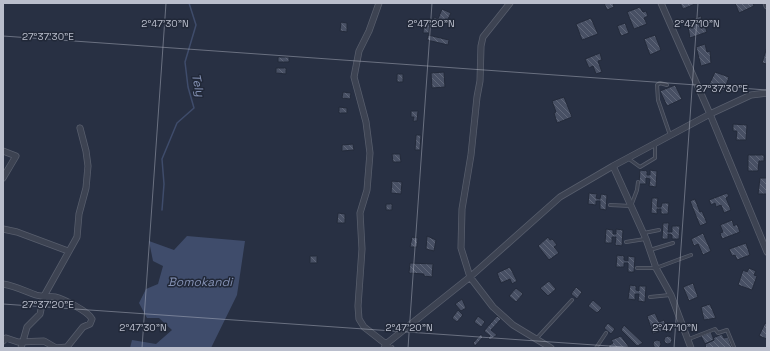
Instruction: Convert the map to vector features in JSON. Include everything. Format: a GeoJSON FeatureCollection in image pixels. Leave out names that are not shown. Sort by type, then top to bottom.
{"type":"FeatureCollection","features":[{"type":"Feature","properties":{"kind":"street"},"geometry":{"type":"LineString","coordinates":[[379,3],[369,31],[359,51],[354,77],[366,122],[370,153],[367,190],[360,213],[362,249],[358,306],[359,320],[364,327],[385,346],[391,348]]}},
{"type":"Feature","properties":{"kind":"street"},"geometry":{"type":"LineString","coordinates":[[510,3],[483,37],[481,46],[480,81],[477,97],[472,155],[464,194],[460,226],[461,248],[470,277],[480,292],[502,316],[513,325],[551,348]]}},
{"type":"Feature","properties":{"kind":"street"},"geometry":{"type":"LineString","coordinates":[[661,3],[710,114],[767,252]]}},
{"type":"Feature","properties":{"kind":"street"},"geometry":{"type":"LineString","coordinates":[[385,346],[470,277],[560,198],[613,166],[710,114],[751,95],[767,92]]}},
{"type":"Feature","properties":{"kind":"street"},"geometry":{"type":"LineString","coordinates":[[20,348],[24,342],[27,327],[40,314],[44,296],[77,237],[79,214],[86,188],[87,159],[80,128]]}},
{"type":"Feature","properties":{"kind":"street"},"geometry":{"type":"LineString","coordinates":[[3,151],[16,156],[3,178]]}},
{"type":"Feature","properties":{"kind":"street"},"geometry":{"type":"LineString","coordinates":[[613,166],[646,239],[656,268],[671,295],[691,348]]}},
{"type":"Feature","properties":{"kind":"street"},"geometry":{"type":"LineString","coordinates":[[3,229],[17,232],[68,251]]}},
{"type":"Feature","properties":{"kind":"street"},"geometry":{"type":"LineString","coordinates":[[3,284],[15,286],[37,296],[55,297],[90,315],[92,319],[90,324],[83,327],[76,334],[67,347],[56,348],[44,341],[24,342],[6,338],[3,341]]}},
{"type":"Feature","properties":{"kind":"lane"},"geometry":{"type":"LineString","coordinates":[[668,85],[660,83],[657,85],[658,100],[670,136]]}},
{"type":"Feature","properties":{"kind":"lane"},"geometry":{"type":"LineString","coordinates":[[628,158],[640,167],[655,158],[655,144]]}},
{"type":"Feature","properties":{"kind":"lane"},"geometry":{"type":"LineString","coordinates":[[610,204],[631,206],[637,190],[638,182]]}},
{"type":"Feature","properties":{"kind":"lane"},"geometry":{"type":"LineString","coordinates":[[643,233],[659,230]]}},
{"type":"Feature","properties":{"kind":"lane"},"geometry":{"type":"LineString","coordinates":[[626,242],[646,239]]}},
{"type":"Feature","properties":{"kind":"lane"},"geometry":{"type":"LineString","coordinates":[[650,250],[673,243]]}},
{"type":"Feature","properties":{"kind":"lane"},"geometry":{"type":"LineString","coordinates":[[637,268],[656,268],[691,255]]}},
{"type":"Feature","properties":{"kind":"lane"},"geometry":{"type":"LineString","coordinates":[[650,297],[671,295]]}},
{"type":"Feature","properties":{"kind":"lane"},"geometry":{"type":"LineString","coordinates":[[536,340],[572,300]]}},
{"type":"Feature","properties":{"kind":"lane"},"geometry":{"type":"LineString","coordinates":[[688,339],[715,328],[718,333],[727,330],[734,347]]}},
{"type":"Feature","properties":{"kind":"lane"},"geometry":{"type":"LineString","coordinates":[[596,348],[606,334]]}},
{"type":"Feature","properties":{"kind":"water","name":"Bomokandi"},"geometry":{"type":"Polygon","coordinates":[[[187,236],[245,241],[237,295],[211,348],[130,348],[132,340],[156,344],[172,330],[159,318],[147,318],[139,303],[146,289],[158,284],[163,266],[153,261],[149,241],[174,250],[187,236]]]}},
{"type":"Feature","properties":{"kind":"building"},"geometry":{"type":"Polygon","coordinates":[[[604,3],[613,3],[614,7],[607,10],[604,3]]]}},
{"type":"Feature","properties":{"kind":"building"},"geometry":{"type":"Polygon","coordinates":[[[680,3],[694,3],[695,4],[683,9],[680,3]]]}},
{"type":"Feature","properties":{"kind":"building"},"geometry":{"type":"Polygon","coordinates":[[[735,3],[753,3],[754,6],[739,13],[735,3]]]}},
{"type":"Feature","properties":{"kind":"building"},"geometry":{"type":"Polygon","coordinates":[[[640,7],[643,12],[646,11],[648,16],[644,18],[647,24],[634,29],[627,12],[640,7]]]}},
{"type":"Feature","properties":{"kind":"building"},"geometry":{"type":"Polygon","coordinates":[[[442,9],[451,13],[446,23],[433,19],[434,17],[438,19],[442,9]]]}},
{"type":"Feature","properties":{"kind":"building"},"geometry":{"type":"Polygon","coordinates":[[[701,16],[702,20],[699,21],[701,27],[705,26],[707,32],[690,38],[687,21],[701,16]]]}},
{"type":"Feature","properties":{"kind":"building"},"geometry":{"type":"Polygon","coordinates":[[[591,18],[598,34],[582,40],[576,24],[591,18]]]}},
{"type":"Feature","properties":{"kind":"building"},"geometry":{"type":"Polygon","coordinates":[[[424,21],[430,21],[429,33],[423,33],[424,21]]]}},
{"type":"Feature","properties":{"kind":"building"},"geometry":{"type":"Polygon","coordinates":[[[341,22],[347,23],[347,32],[340,31],[341,22]]]}},
{"type":"Feature","properties":{"kind":"building"},"geometry":{"type":"Polygon","coordinates":[[[625,23],[629,33],[621,36],[617,26],[625,23]]]}},
{"type":"Feature","properties":{"kind":"building"},"geometry":{"type":"Polygon","coordinates":[[[428,35],[449,40],[448,45],[427,40],[428,35]]]}},
{"type":"Feature","properties":{"kind":"building"},"geometry":{"type":"Polygon","coordinates":[[[655,35],[661,50],[650,55],[644,39],[655,35]]]}},
{"type":"Feature","properties":{"kind":"building"},"geometry":{"type":"Polygon","coordinates":[[[705,44],[707,52],[710,51],[711,63],[701,66],[696,47],[705,44]]]}},
{"type":"Feature","properties":{"kind":"building"},"geometry":{"type":"Polygon","coordinates":[[[767,47],[767,64],[762,63],[767,47]]]}},
{"type":"Feature","properties":{"kind":"building"},"geometry":{"type":"Polygon","coordinates":[[[600,53],[602,60],[598,61],[602,72],[596,74],[593,66],[589,68],[585,59],[600,53]]]}},
{"type":"Feature","properties":{"kind":"building"},"geometry":{"type":"Polygon","coordinates":[[[278,57],[289,57],[289,62],[278,62],[278,57]]]}},
{"type":"Feature","properties":{"kind":"building"},"geometry":{"type":"Polygon","coordinates":[[[276,68],[286,68],[286,74],[276,73],[276,68]]]}},
{"type":"Feature","properties":{"kind":"building"},"geometry":{"type":"Polygon","coordinates":[[[444,72],[445,87],[432,88],[431,73],[444,72]]]}},
{"type":"Feature","properties":{"kind":"building"},"geometry":{"type":"Polygon","coordinates":[[[715,72],[729,77],[724,91],[709,85],[715,72]]]}},
{"type":"Feature","properties":{"kind":"building"},"geometry":{"type":"Polygon","coordinates":[[[397,74],[403,74],[403,82],[397,82],[397,74]]]}},
{"type":"Feature","properties":{"kind":"building"},"geometry":{"type":"Polygon","coordinates":[[[675,85],[682,99],[667,106],[660,91],[675,85]]]}},
{"type":"Feature","properties":{"kind":"building"},"geometry":{"type":"Polygon","coordinates":[[[343,92],[351,93],[350,99],[342,98],[343,92]]]}},
{"type":"Feature","properties":{"kind":"building"},"geometry":{"type":"Polygon","coordinates":[[[564,97],[572,117],[557,123],[554,113],[556,112],[552,101],[564,97]]]}},
{"type":"Feature","properties":{"kind":"building"},"geometry":{"type":"Polygon","coordinates":[[[339,107],[347,108],[347,113],[339,113],[339,107]]]}},
{"type":"Feature","properties":{"kind":"building"},"geometry":{"type":"Polygon","coordinates":[[[411,111],[418,111],[417,121],[413,121],[414,117],[411,117],[411,111]]]}},
{"type":"Feature","properties":{"kind":"building"},"geometry":{"type":"Polygon","coordinates":[[[733,124],[747,125],[746,140],[736,140],[737,131],[733,131],[733,124]]]}},
{"type":"Feature","properties":{"kind":"building"},"geometry":{"type":"Polygon","coordinates":[[[416,135],[421,135],[420,150],[415,150],[416,135]]]}},
{"type":"Feature","properties":{"kind":"building"},"geometry":{"type":"Polygon","coordinates":[[[353,144],[354,150],[342,151],[342,145],[353,144]]]}},
{"type":"Feature","properties":{"kind":"building"},"geometry":{"type":"Polygon","coordinates":[[[392,154],[400,154],[401,162],[393,162],[392,154]]]}},
{"type":"Feature","properties":{"kind":"building"},"geometry":{"type":"Polygon","coordinates":[[[748,155],[764,155],[764,161],[759,161],[758,171],[748,171],[748,155]]]}},
{"type":"Feature","properties":{"kind":"building"},"geometry":{"type":"Polygon","coordinates":[[[640,170],[647,171],[647,175],[650,175],[650,170],[657,171],[656,187],[649,186],[650,179],[646,178],[646,184],[639,184],[640,170]]]}},
{"type":"Feature","properties":{"kind":"building"},"geometry":{"type":"Polygon","coordinates":[[[760,178],[767,178],[767,194],[758,194],[760,178]]]}},
{"type":"Feature","properties":{"kind":"building"},"geometry":{"type":"Polygon","coordinates":[[[392,181],[402,182],[401,194],[391,193],[392,181]]]}},
{"type":"Feature","properties":{"kind":"building"},"geometry":{"type":"Polygon","coordinates":[[[589,193],[597,194],[596,198],[600,199],[601,194],[607,195],[606,210],[600,209],[600,201],[596,201],[596,205],[588,204],[589,193]]]}},
{"type":"Feature","properties":{"kind":"building"},"geometry":{"type":"Polygon","coordinates":[[[727,193],[729,196],[726,198],[731,210],[724,213],[721,205],[716,207],[715,203],[711,205],[709,200],[727,193]]]}},
{"type":"Feature","properties":{"kind":"building"},"geometry":{"type":"Polygon","coordinates":[[[652,198],[658,198],[657,207],[661,207],[662,203],[669,203],[668,214],[661,214],[661,209],[657,209],[657,214],[651,213],[652,198]]]}},
{"type":"Feature","properties":{"kind":"building"},"geometry":{"type":"Polygon","coordinates":[[[695,199],[700,212],[702,211],[707,223],[700,226],[690,201],[695,199]]]}},
{"type":"Feature","properties":{"kind":"building"},"geometry":{"type":"Polygon","coordinates":[[[386,204],[392,204],[392,210],[386,210],[386,204]]]}},
{"type":"Feature","properties":{"kind":"building"},"geometry":{"type":"Polygon","coordinates":[[[338,213],[345,214],[345,223],[337,223],[338,213]]]}},
{"type":"Feature","properties":{"kind":"building"},"geometry":{"type":"Polygon","coordinates":[[[732,220],[734,226],[737,224],[740,232],[722,239],[720,233],[723,232],[720,225],[732,220]]]}},
{"type":"Feature","properties":{"kind":"building"},"geometry":{"type":"Polygon","coordinates":[[[663,223],[669,223],[668,232],[672,232],[672,226],[680,226],[679,239],[672,239],[672,235],[668,234],[668,239],[662,239],[663,223]]]}},
{"type":"Feature","properties":{"kind":"building"},"geometry":{"type":"Polygon","coordinates":[[[606,229],[613,230],[613,234],[616,234],[616,229],[623,230],[622,246],[615,245],[616,237],[612,237],[612,243],[605,243],[606,229]]]}},
{"type":"Feature","properties":{"kind":"building"},"geometry":{"type":"Polygon","coordinates":[[[703,233],[711,251],[703,255],[698,244],[694,246],[691,239],[703,233]]]}},
{"type":"Feature","properties":{"kind":"building"},"geometry":{"type":"Polygon","coordinates":[[[427,236],[436,240],[434,251],[426,249],[427,236]]]}},
{"type":"Feature","properties":{"kind":"building"},"geometry":{"type":"Polygon","coordinates":[[[412,237],[418,238],[417,247],[410,247],[412,237]]]}},
{"type":"Feature","properties":{"kind":"building"},"geometry":{"type":"Polygon","coordinates":[[[548,237],[557,245],[554,247],[559,253],[549,260],[538,246],[548,237]]]}},
{"type":"Feature","properties":{"kind":"building"},"geometry":{"type":"Polygon","coordinates":[[[746,243],[750,255],[737,260],[735,255],[732,256],[729,249],[746,243]]]}},
{"type":"Feature","properties":{"kind":"building"},"geometry":{"type":"Polygon","coordinates":[[[617,255],[624,256],[624,260],[628,261],[628,256],[635,257],[634,272],[628,272],[628,263],[624,263],[624,267],[616,267],[617,255]]]}},
{"type":"Feature","properties":{"kind":"building"},"geometry":{"type":"Polygon","coordinates":[[[310,256],[317,256],[317,263],[310,263],[310,256]]]}},
{"type":"Feature","properties":{"kind":"building"},"geometry":{"type":"Polygon","coordinates":[[[410,263],[433,264],[432,277],[424,276],[424,274],[409,273],[410,263]]]}},
{"type":"Feature","properties":{"kind":"building"},"geometry":{"type":"Polygon","coordinates":[[[510,267],[517,281],[512,284],[510,279],[501,283],[497,273],[510,267]]]}},
{"type":"Feature","properties":{"kind":"building"},"geometry":{"type":"Polygon","coordinates":[[[749,268],[756,271],[754,275],[757,276],[752,290],[738,285],[743,270],[747,272],[749,268]]]}},
{"type":"Feature","properties":{"kind":"building"},"geometry":{"type":"Polygon","coordinates":[[[549,281],[556,289],[548,296],[540,288],[549,281]]]}},
{"type":"Feature","properties":{"kind":"building"},"geometry":{"type":"Polygon","coordinates":[[[693,283],[698,297],[689,301],[683,287],[693,283]]]}},
{"type":"Feature","properties":{"kind":"building"},"geometry":{"type":"Polygon","coordinates":[[[630,285],[636,286],[636,290],[639,291],[639,286],[646,286],[645,302],[638,301],[639,294],[635,294],[635,300],[628,299],[630,285]]]}},
{"type":"Feature","properties":{"kind":"building"},"geometry":{"type":"Polygon","coordinates":[[[576,287],[582,292],[577,299],[571,294],[576,287]]]}},
{"type":"Feature","properties":{"kind":"building"},"geometry":{"type":"Polygon","coordinates":[[[516,288],[523,294],[516,302],[509,296],[516,288]]]}},
{"type":"Feature","properties":{"kind":"building"},"geometry":{"type":"Polygon","coordinates":[[[462,299],[466,308],[461,311],[455,304],[462,299]]]}},
{"type":"Feature","properties":{"kind":"building"},"geometry":{"type":"Polygon","coordinates":[[[593,300],[602,308],[597,313],[588,306],[593,300]]]}},
{"type":"Feature","properties":{"kind":"building"},"geometry":{"type":"Polygon","coordinates":[[[710,304],[716,318],[704,320],[701,307],[710,304]]]}},
{"type":"Feature","properties":{"kind":"building"},"geometry":{"type":"Polygon","coordinates":[[[458,310],[463,315],[457,322],[452,318],[458,310]]]}},
{"type":"Feature","properties":{"kind":"building"},"geometry":{"type":"Polygon","coordinates":[[[655,313],[659,322],[664,320],[667,329],[653,334],[647,316],[655,313]]]}},
{"type":"Feature","properties":{"kind":"building"},"geometry":{"type":"Polygon","coordinates":[[[478,316],[485,322],[481,327],[474,322],[478,316]]]}},
{"type":"Feature","properties":{"kind":"building"},"geometry":{"type":"Polygon","coordinates":[[[497,316],[501,319],[491,330],[497,335],[490,340],[488,338],[490,336],[484,331],[497,316]]]}},
{"type":"Feature","properties":{"kind":"building"},"geometry":{"type":"Polygon","coordinates":[[[608,323],[615,329],[611,334],[604,328],[608,323]]]}},
{"type":"Feature","properties":{"kind":"building"},"geometry":{"type":"Polygon","coordinates":[[[765,323],[767,324],[767,339],[759,336],[765,323]]]}},
{"type":"Feature","properties":{"kind":"building"},"geometry":{"type":"Polygon","coordinates":[[[624,325],[643,343],[637,346],[621,330],[624,325]]]}},
{"type":"Feature","properties":{"kind":"building"},"geometry":{"type":"Polygon","coordinates":[[[711,332],[714,340],[705,344],[701,336],[711,332]]]}},
{"type":"Feature","properties":{"kind":"building"},"geometry":{"type":"Polygon","coordinates":[[[481,334],[483,337],[475,346],[473,343],[481,334]]]}},
{"type":"Feature","properties":{"kind":"building"},"geometry":{"type":"Polygon","coordinates":[[[722,334],[724,338],[728,337],[732,348],[706,348],[705,344],[722,334]]]}},
{"type":"Feature","properties":{"kind":"building"},"geometry":{"type":"Polygon","coordinates":[[[621,336],[629,347],[610,348],[608,346],[613,343],[611,340],[621,336]]]}},
{"type":"Feature","properties":{"kind":"building"},"geometry":{"type":"Polygon","coordinates":[[[666,336],[670,336],[672,340],[670,344],[666,344],[664,342],[664,338],[666,336]]]}},
{"type":"Feature","properties":{"kind":"building"},"geometry":{"type":"Polygon","coordinates":[[[655,340],[659,340],[661,344],[659,348],[655,348],[653,346],[653,342],[655,340]]]}},
{"type":"Feature","properties":{"kind":"waterway","name":"Tely"},"geometry":{"type":"LineString","coordinates":[[162,210],[164,184],[162,159],[177,123],[194,108],[188,87],[185,62],[196,25],[189,3]]}}]}
